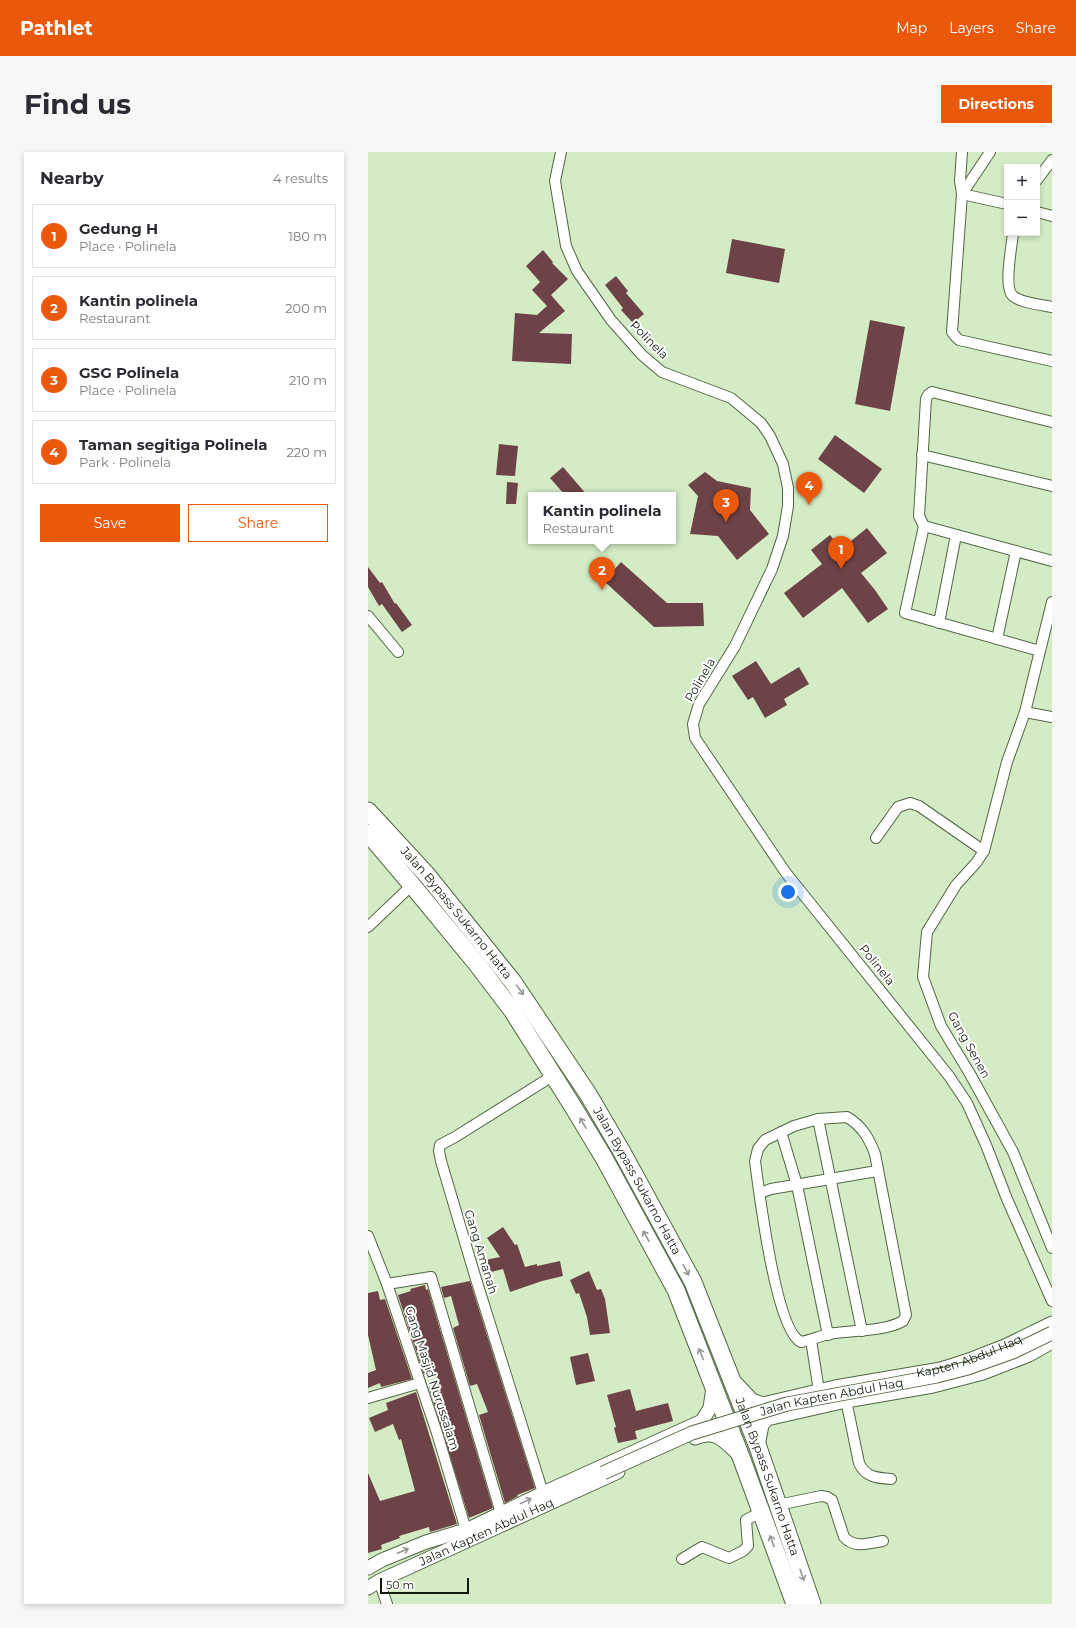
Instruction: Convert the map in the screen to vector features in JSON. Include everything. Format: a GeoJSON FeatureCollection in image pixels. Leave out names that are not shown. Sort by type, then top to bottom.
{"type":"FeatureCollection","features":[{"type":"Feature","properties":{"kind":"highway","name":"Jalan Bypass Sukarno Hatta"},"geometry":{"type":"LineString","coordinates":[[368,811],[427,875],[514,982],[588,1094],[622,1152],[692,1282],[758,1447],[812,1604]]}},
{"type":"Feature","properties":{"kind":"highway","name":"Jalan Bypass Sukarno Hatta"},"geometry":{"type":"LineString","coordinates":[[368,834],[412,884],[512,1010],[554,1075],[604,1158],[676,1290],[713,1383],[795,1604]]}},
{"type":"Feature","properties":{"kind":"street","name":"Polinela"},"geometry":{"type":"LineString","coordinates":[[561,152],[555,181],[566,246],[577,271],[611,320],[642,355],[662,372],[731,398],[761,423],[770,436],[783,464],[788,488],[788,506],[783,536],[772,569],[735,646],[699,704],[692,724],[695,738],[786,873],[949,1076],[962,1096],[986,1146],[1052,1301]]}},
{"type":"Feature","properties":{"kind":"street"},"geometry":{"type":"LineString","coordinates":[[962,152],[960,176],[962,194],[952,332],[959,340],[1052,361]]}},
{"type":"Feature","properties":{"kind":"street"},"geometry":{"type":"LineString","coordinates":[[962,194],[990,152]]}},
{"type":"Feature","properties":{"kind":"street"},"geometry":{"type":"LineString","coordinates":[[1040,176],[1052,160]]}},
{"type":"Feature","properties":{"kind":"street"},"geometry":{"type":"LineString","coordinates":[[962,194],[1004,203]]}},
{"type":"Feature","properties":{"kind":"street"},"geometry":{"type":"LineString","coordinates":[[1040,213],[1052,216]]}},
{"type":"Feature","properties":{"kind":"street"},"geometry":{"type":"LineString","coordinates":[[1013,236],[1009,275],[1010,293],[1014,297],[1021,300],[1052,307]]}},
{"type":"Feature","properties":{"kind":"street"},"geometry":{"type":"LineString","coordinates":[[1040,651],[905,613],[924,526],[919,516],[926,399],[928,394],[932,392],[1052,422]]}},
{"type":"Feature","properties":{"kind":"street"},"geometry":{"type":"LineString","coordinates":[[922,455],[1052,486]]}},
{"type":"Feature","properties":{"kind":"street"},"geometry":{"type":"LineString","coordinates":[[924,526],[1052,561]]}},
{"type":"Feature","properties":{"kind":"street"},"geometry":{"type":"LineString","coordinates":[[939,623],[956,535]]}},
{"type":"Feature","properties":{"kind":"street"},"geometry":{"type":"LineString","coordinates":[[997,639],[1016,551]]}},
{"type":"Feature","properties":{"kind":"street","name":"Gang Senen"},"geometry":{"type":"LineString","coordinates":[[1052,602],[1025,712],[1007,762],[984,851],[976,863],[956,885],[927,932],[923,977],[941,1026],[970,1074],[1013,1152],[1052,1248]]}},
{"type":"Feature","properties":{"kind":"street"},"geometry":{"type":"LineString","coordinates":[[368,616],[398,652]]}},
{"type":"Feature","properties":{"kind":"street"},"geometry":{"type":"LineString","coordinates":[[1025,712],[1052,717]]}},
{"type":"Feature","properties":{"kind":"street"},"geometry":{"type":"LineString","coordinates":[[876,838],[898,807],[910,803],[919,806],[984,851]]}},
{"type":"Feature","properties":{"kind":"street"},"geometry":{"type":"LineString","coordinates":[[368,928],[412,884]]}},
{"type":"Feature","properties":{"kind":"street","name":"Gang Amanah"},"geometry":{"type":"LineString","coordinates":[[543,1492],[473,1269],[439,1150],[440,1145],[446,1140],[455,1137],[554,1075]]}},
{"type":"Feature","properties":{"kind":"street"},"geometry":{"type":"LineString","coordinates":[[847,1118],[856,1123],[870,1141],[875,1154],[877,1171],[906,1316],[900,1323],[862,1331],[828,1334],[801,1342],[793,1336],[782,1310],[773,1273],[755,1161],[758,1149],[765,1140],[794,1126],[818,1119],[847,1118]]}},
{"type":"Feature","properties":{"kind":"street"},"geometry":{"type":"LineString","coordinates":[[818,1119],[862,1331]]}},
{"type":"Feature","properties":{"kind":"street"},"geometry":{"type":"LineString","coordinates":[[782,1132],[797,1185],[828,1334]]}},
{"type":"Feature","properties":{"kind":"street"},"geometry":{"type":"LineString","coordinates":[[760,1193],[771,1189],[877,1171]]}},
{"type":"Feature","properties":{"kind":"street","name":"Gang Masjid Nurussalam"},"geometry":{"type":"LineString","coordinates":[[368,1236],[388,1284],[437,1433],[468,1535]]}},
{"type":"Feature","properties":{"kind":"street"},"geometry":{"type":"LineString","coordinates":[[388,1284],[431,1277],[501,1513]]}},
{"type":"Feature","properties":{"kind":"street","name":"Kapten Abdul Haq"},"geometry":{"type":"LineString","coordinates":[[730,1375],[752,1400],[763,1404],[843,1385],[941,1369],[1013,1343],[1052,1323]]}},
{"type":"Feature","properties":{"kind":"street","name":"Jalan Kapten Abdul Haq"},"geometry":{"type":"LineString","coordinates":[[368,1568],[382,1560],[426,1542],[468,1535],[501,1513],[543,1492],[584,1481],[692,1433],[787,1404],[937,1376],[968,1368],[1013,1352],[1052,1333]]}},
{"type":"Feature","properties":{"kind":"street"},"geometry":{"type":"LineString","coordinates":[[811,1340],[819,1391]]}},
{"type":"Feature","properties":{"kind":"street","name":"Kapten Abdul Haq"},"geometry":{"type":"LineString","coordinates":[[775,1416],[846,1401],[933,1386],[983,1373],[1028,1355],[1052,1342]]}},
{"type":"Feature","properties":{"kind":"street"},"geometry":{"type":"LineString","coordinates":[[976,1357],[974,1364],[976,1369],[983,1373]]}},
{"type":"Feature","properties":{"kind":"street"},"geometry":{"type":"LineString","coordinates":[[368,1398],[420,1383]]}},
{"type":"Feature","properties":{"kind":"street","name":"Jalan Kapten Abdul Haq"},"geometry":{"type":"LineString","coordinates":[[373,1585],[468,1535],[692,1432],[702,1421],[710,1408],[713,1383]]}},
{"type":"Feature","properties":{"kind":"street"},"geometry":{"type":"LineString","coordinates":[[843,1385],[859,1463],[862,1471],[874,1478],[891,1479]]}},
{"type":"Feature","properties":{"kind":"street"},"geometry":{"type":"LineString","coordinates":[[771,1402],[766,1406],[766,1410],[769,1415],[775,1416]]}},
{"type":"Feature","properties":{"kind":"street"},"geometry":{"type":"LineString","coordinates":[[758,1447],[762,1425],[767,1419],[775,1416]]}},
{"type":"Feature","properties":{"kind":"street","name":"Jalan Kapten Abdul Haq"},"geometry":{"type":"LineString","coordinates":[[692,1432],[714,1434],[725,1441],[741,1457]]}},
{"type":"Feature","properties":{"kind":"street"},"geometry":{"type":"LineString","coordinates":[[778,1505],[821,1496],[827,1497],[832,1500],[844,1537],[848,1541],[856,1545],[883,1541]]}},
{"type":"Feature","properties":{"kind":"street"},"geometry":{"type":"LineString","coordinates":[[682,1559],[702,1547],[729,1558],[743,1551],[748,1546],[746,1520],[761,1512]]}},
{"type":"Feature","properties":{"kind":"street"},"geometry":{"type":"LineString","coordinates":[[373,1585],[387,1604]]}},
{"type":"Feature","properties":{"kind":"building"},"geometry":{"type":"Polygon","coordinates":[[[732,239],[785,249],[779,283],[726,273],[732,239]]]}},
{"type":"Feature","properties":{"kind":"building"},"geometry":{"type":"Polygon","coordinates":[[[543,250],[553,262],[552,263],[568,279],[551,295],[565,311],[539,333],[572,334],[571,364],[512,361],[515,313],[537,315],[547,306],[532,290],[540,282],[526,266],[543,250]]]}},
{"type":"Feature","properties":{"kind":"building"},"geometry":{"type":"Polygon","coordinates":[[[616,276],[628,291],[626,293],[644,314],[633,323],[621,310],[623,308],[605,285],[616,276]]]}},
{"type":"Feature","properties":{"kind":"building"},"geometry":{"type":"Polygon","coordinates":[[[870,320],[905,327],[890,411],[855,404],[870,320]]]}},
{"type":"Feature","properties":{"kind":"building"},"geometry":{"type":"Polygon","coordinates":[[[835,435],[882,469],[864,493],[818,459],[835,435]]]}},
{"type":"Feature","properties":{"kind":"building"},"geometry":{"type":"Polygon","coordinates":[[[499,444],[518,446],[515,476],[496,475],[499,444]]]}},
{"type":"Feature","properties":{"kind":"building"},"geometry":{"type":"Polygon","coordinates":[[[563,467],[584,492],[562,492],[550,478],[563,467]]]}},
{"type":"Feature","properties":{"kind":"building"},"geometry":{"type":"Polygon","coordinates":[[[705,472],[717,481],[751,488],[750,510],[769,534],[737,560],[718,536],[690,534],[698,496],[688,485],[705,472]]]}},
{"type":"Feature","properties":{"kind":"building"},"geometry":{"type":"Polygon","coordinates":[[[507,482],[518,483],[516,504],[506,504],[507,482]]]}},
{"type":"Feature","properties":{"kind":"building"},"geometry":{"type":"Polygon","coordinates":[[[867,528],[887,553],[861,573],[888,609],[868,623],[842,588],[803,618],[784,593],[822,564],[811,550],[830,535],[841,549],[867,528]]]}},
{"type":"Feature","properties":{"kind":"building"},"geometry":{"type":"Polygon","coordinates":[[[621,562],[667,603],[703,603],[704,626],[654,627],[604,581],[621,562]]]}},
{"type":"Feature","properties":{"kind":"building"},"geometry":{"type":"Polygon","coordinates":[[[368,567],[380,583],[382,582],[395,604],[396,603],[412,625],[402,632],[382,604],[379,606],[368,587],[368,567]]]}},
{"type":"Feature","properties":{"kind":"building"},"geometry":{"type":"Polygon","coordinates":[[[756,661],[771,684],[799,667],[809,684],[784,699],[787,705],[765,718],[753,697],[748,700],[732,676],[756,661]]]}},
{"type":"Feature","properties":{"kind":"building"},"geometry":{"type":"Polygon","coordinates":[[[503,1227],[515,1245],[517,1244],[525,1267],[560,1261],[563,1276],[542,1281],[510,1292],[503,1269],[487,1273],[485,1260],[500,1257],[487,1238],[503,1227]]]}},
{"type":"Feature","properties":{"kind":"building"},"geometry":{"type":"Polygon","coordinates":[[[589,1271],[597,1290],[601,1289],[605,1299],[610,1333],[590,1335],[587,1317],[579,1293],[576,1294],[570,1280],[589,1271]]]}},
{"type":"Feature","properties":{"kind":"building"},"geometry":{"type":"Polygon","coordinates":[[[470,1281],[535,1488],[517,1495],[518,1496],[505,1503],[479,1415],[488,1412],[477,1384],[470,1386],[453,1328],[459,1325],[451,1296],[444,1298],[441,1287],[470,1281]]]}},
{"type":"Feature","properties":{"kind":"building"},"geometry":{"type":"Polygon","coordinates":[[[425,1285],[426,1290],[428,1289],[493,1508],[469,1518],[429,1388],[439,1384],[436,1372],[424,1375],[398,1295],[411,1291],[410,1289],[425,1285]]]}},
{"type":"Feature","properties":{"kind":"building"},"geometry":{"type":"Polygon","coordinates":[[[378,1291],[380,1300],[385,1299],[412,1379],[381,1387],[380,1383],[368,1388],[368,1373],[376,1370],[368,1335],[368,1293],[378,1291]]]}},
{"type":"Feature","properties":{"kind":"building"},"geometry":{"type":"Polygon","coordinates":[[[588,1353],[595,1381],[576,1385],[570,1357],[588,1353]]]}},
{"type":"Feature","properties":{"kind":"building"},"geometry":{"type":"Polygon","coordinates":[[[630,1389],[636,1411],[668,1403],[673,1421],[635,1431],[637,1439],[618,1443],[614,1428],[616,1427],[607,1395],[630,1389]]]}},
{"type":"Feature","properties":{"kind":"building"},"geometry":{"type":"Polygon","coordinates":[[[416,1392],[457,1524],[430,1532],[429,1527],[399,1536],[400,1538],[381,1545],[382,1549],[368,1553],[368,1473],[380,1501],[415,1491],[401,1439],[399,1440],[393,1424],[375,1432],[369,1418],[388,1410],[386,1403],[416,1392]]]}},
{"type":"Feature","properties":{"kind":"place","name":"Taman segitiga Polinela"},"geometry":{"type":"Point","coordinates":[809,505]}},
{"type":"Feature","properties":{"kind":"place","name":"GSG Polinela"},"geometry":{"type":"Point","coordinates":[726,522]}},
{"type":"Feature","properties":{"kind":"place","name":"Gedung H"},"geometry":{"type":"Point","coordinates":[841,569]}},
{"type":"Feature","properties":{"kind":"place","name":"Kantin polinela"},"geometry":{"type":"Point","coordinates":[602,590]}}]}
